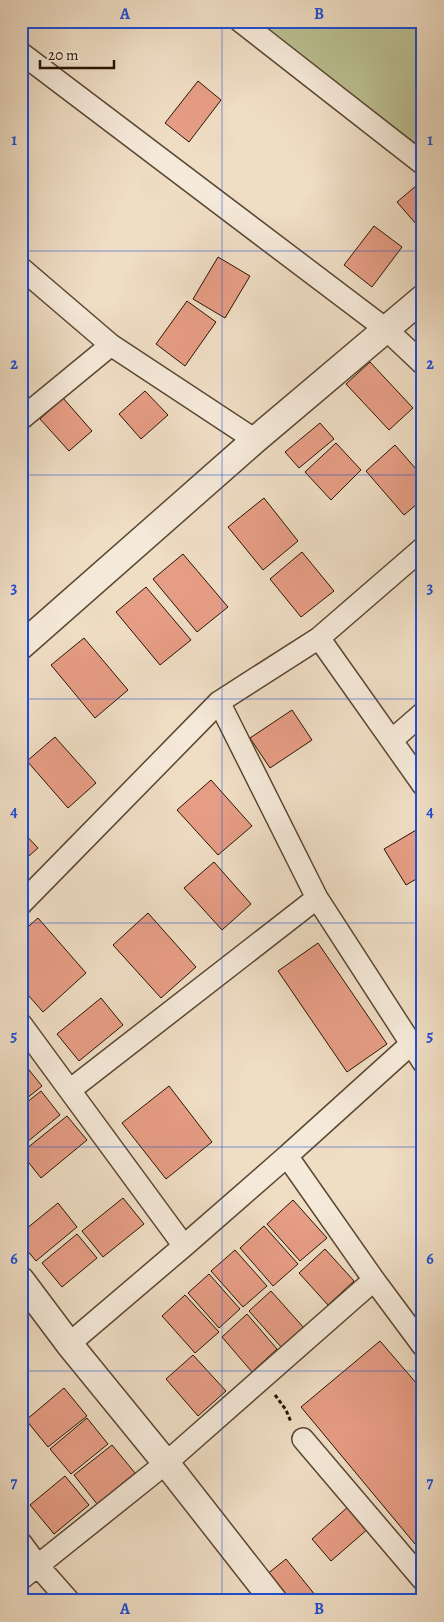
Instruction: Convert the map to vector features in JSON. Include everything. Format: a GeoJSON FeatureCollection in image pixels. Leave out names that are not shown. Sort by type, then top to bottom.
{"type":"FeatureCollection","features":[{"type":"Feature","properties":{"kind":"street"},"geometry":{"type":"LineString","coordinates":[[240,21],[423,164]]}},
{"type":"Feature","properties":{"kind":"street"},"geometry":{"type":"LineString","coordinates":[[21,53],[387,330],[423,364]]}},
{"type":"Feature","properties":{"kind":"street"},"geometry":{"type":"LineString","coordinates":[[21,268],[110,345],[256,440]]}},
{"type":"Feature","properties":{"kind":"street"},"geometry":{"type":"LineString","coordinates":[[21,646],[256,440],[423,298]]}},
{"type":"Feature","properties":{"kind":"street"},"geometry":{"type":"LineString","coordinates":[[21,419],[110,345]]}},
{"type":"Feature","properties":{"kind":"street"},"geometry":{"type":"LineString","coordinates":[[21,904],[220,702],[319,638],[423,548]]}},
{"type":"Feature","properties":{"kind":"street"},"geometry":{"type":"LineString","coordinates":[[319,638],[423,785]]}},
{"type":"Feature","properties":{"kind":"street"},"geometry":{"type":"LineString","coordinates":[[220,702],[317,898],[423,1062]]}},
{"type":"Feature","properties":{"kind":"street"},"geometry":{"type":"LineString","coordinates":[[392,740],[423,713]]}},
{"type":"Feature","properties":{"kind":"street"},"geometry":{"type":"LineString","coordinates":[[70,1090],[317,898]]}},
{"type":"Feature","properties":{"kind":"street"},"geometry":{"type":"LineString","coordinates":[[21,1024],[184,1246]]}},
{"type":"Feature","properties":{"kind":"street"},"geometry":{"type":"LineString","coordinates":[[68,1344],[287,1156],[411,1044]]}},
{"type":"Feature","properties":{"kind":"street"},"geometry":{"type":"LineString","coordinates":[[287,1156],[423,1346]]}},
{"type":"Feature","properties":{"kind":"street"},"geometry":{"type":"LineString","coordinates":[[21,1280],[68,1344],[166,1462],[274,1601]]}},
{"type":"Feature","properties":{"kind":"street"},"geometry":{"type":"LineString","coordinates":[[29,1572],[166,1462],[374,1280]]}},
{"type":"Feature","properties":{"kind":"street"},"geometry":{"type":"LineString","coordinates":[[302,1439],[423,1580]]}},
{"type":"Feature","properties":{"kind":"street"},"geometry":{"type":"LineString","coordinates":[[21,1543],[29,1572],[69,1601]]}},
{"type":"Feature","properties":{"kind":"path"},"geometry":{"type":"LineString","coordinates":[[261,1378],[286,1410],[302,1439]]}},
{"type":"Feature","properties":{"kind":"green space"},"geometry":{"type":"Polygon","coordinates":[[[257,21],[423,21],[423,149],[257,21]]]}},
{"type":"Feature","properties":{"kind":"building"},"geometry":{"type":"Polygon","coordinates":[[[198,81],[221,100],[189,142],[165,123],[198,81]]]}},
{"type":"Feature","properties":{"kind":"building"},"geometry":{"type":"Polygon","coordinates":[[[423,180],[423,232],[397,202],[423,180]]]}},
{"type":"Feature","properties":{"kind":"building"},"geometry":{"type":"Polygon","coordinates":[[[374,226],[402,247],[372,287],[344,265],[374,226]]]}},
{"type":"Feature","properties":{"kind":"building"},"geometry":{"type":"Polygon","coordinates":[[[218,257],[250,276],[225,318],[193,299],[218,257]]]}},
{"type":"Feature","properties":{"kind":"building"},"geometry":{"type":"Polygon","coordinates":[[[187,301],[216,322],[185,366],[156,344],[187,301]]]}},
{"type":"Feature","properties":{"kind":"building"},"geometry":{"type":"Polygon","coordinates":[[[370,362],[413,408],[389,430],[346,384],[370,362]]]}},
{"type":"Feature","properties":{"kind":"building"},"geometry":{"type":"Polygon","coordinates":[[[145,391],[168,415],[141,439],[119,414],[145,391]]]}},
{"type":"Feature","properties":{"kind":"building"},"geometry":{"type":"Polygon","coordinates":[[[63,398],[92,431],[69,451],[40,419],[63,398]]]}},
{"type":"Feature","properties":{"kind":"building"},"geometry":{"type":"Polygon","coordinates":[[[320,423],[334,439],[299,468],[285,452],[320,423]]]}},
{"type":"Feature","properties":{"kind":"building"},"geometry":{"type":"Polygon","coordinates":[[[336,443],[361,470],[331,500],[305,472],[336,443]]]}},
{"type":"Feature","properties":{"kind":"building"},"geometry":{"type":"Polygon","coordinates":[[[395,445],[423,477],[423,499],[404,515],[366,471],[395,445]]]}},
{"type":"Feature","properties":{"kind":"building"},"geometry":{"type":"Polygon","coordinates":[[[264,498],[298,541],[263,570],[228,527],[264,498]]]}},
{"type":"Feature","properties":{"kind":"building"},"geometry":{"type":"Polygon","coordinates":[[[21,511],[29,520],[21,526],[21,511]]]}},
{"type":"Feature","properties":{"kind":"building"},"geometry":{"type":"Polygon","coordinates":[[[302,552],[334,591],[301,617],[270,579],[302,552]]]}},
{"type":"Feature","properties":{"kind":"building"},"geometry":{"type":"Polygon","coordinates":[[[183,554],[228,607],[197,632],[153,579],[183,554]]]}},
{"type":"Feature","properties":{"kind":"building"},"geometry":{"type":"Polygon","coordinates":[[[146,587],[191,640],[160,665],[116,612],[146,587]]]}},
{"type":"Feature","properties":{"kind":"building"},"geometry":{"type":"Polygon","coordinates":[[[21,597],[29,606],[21,613],[21,597]]]}},
{"type":"Feature","properties":{"kind":"building"},"geometry":{"type":"Polygon","coordinates":[[[84,638],[128,690],[95,718],[51,665],[84,638]]]}},
{"type":"Feature","properties":{"kind":"building"},"geometry":{"type":"Polygon","coordinates":[[[292,710],[312,740],[270,768],[250,738],[292,710]]]}},
{"type":"Feature","properties":{"kind":"building"},"geometry":{"type":"Polygon","coordinates":[[[55,737],[96,783],[68,808],[27,761],[55,737]]]}},
{"type":"Feature","properties":{"kind":"building"},"geometry":{"type":"Polygon","coordinates":[[[211,780],[252,826],[218,855],[177,810],[211,780]]]}},
{"type":"Feature","properties":{"kind":"building"},"geometry":{"type":"Polygon","coordinates":[[[423,826],[423,875],[406,885],[384,849],[423,826]]]}},
{"type":"Feature","properties":{"kind":"building"},"geometry":{"type":"Polygon","coordinates":[[[21,830],[38,848],[21,863],[21,830]]]}},
{"type":"Feature","properties":{"kind":"building"},"geometry":{"type":"Polygon","coordinates":[[[214,862],[251,904],[222,930],[184,888],[214,862]]]}},
{"type":"Feature","properties":{"kind":"building"},"geometry":{"type":"Polygon","coordinates":[[[148,913],[196,967],[161,998],[113,945],[148,913]]]}},
{"type":"Feature","properties":{"kind":"building"},"geometry":{"type":"Polygon","coordinates":[[[38,918],[86,973],[43,1012],[21,987],[21,933],[38,918]]]}},
{"type":"Feature","properties":{"kind":"building"},"geometry":{"type":"Polygon","coordinates":[[[318,943],[387,1044],[347,1072],[278,971],[318,943]]]}},
{"type":"Feature","properties":{"kind":"building"},"geometry":{"type":"Polygon","coordinates":[[[101,998],[123,1025],[79,1061],[57,1034],[101,998]]]}},
{"type":"Feature","properties":{"kind":"building"},"geometry":{"type":"Polygon","coordinates":[[[25,1065],[42,1086],[21,1103],[21,1068],[25,1065]]]}},
{"type":"Feature","properties":{"kind":"building"},"geometry":{"type":"Polygon","coordinates":[[[169,1086],[212,1142],[166,1179],[122,1123],[169,1086]]]}},
{"type":"Feature","properties":{"kind":"building"},"geometry":{"type":"Polygon","coordinates":[[[41,1091],[60,1115],[21,1147],[21,1107],[41,1091]]]}},
{"type":"Feature","properties":{"kind":"building"},"geometry":{"type":"Polygon","coordinates":[[[67,1116],[87,1140],[41,1178],[21,1153],[67,1116]]]}},
{"type":"Feature","properties":{"kind":"building"},"geometry":{"type":"Polygon","coordinates":[[[123,1198],[144,1224],[103,1257],[82,1231],[123,1198]]]}},
{"type":"Feature","properties":{"kind":"building"},"geometry":{"type":"Polygon","coordinates":[[[293,1200],[327,1238],[300,1261],[267,1224],[293,1200]]]}},
{"type":"Feature","properties":{"kind":"building"},"geometry":{"type":"Polygon","coordinates":[[[58,1203],[77,1227],[36,1261],[21,1243],[21,1233],[58,1203]]]}},
{"type":"Feature","properties":{"kind":"building"},"geometry":{"type":"Polygon","coordinates":[[[264,1226],[298,1264],[273,1286],[240,1248],[264,1226]]]}},
{"type":"Feature","properties":{"kind":"building"},"geometry":{"type":"Polygon","coordinates":[[[77,1234],[97,1258],[62,1287],[42,1263],[77,1234]]]}},
{"type":"Feature","properties":{"kind":"building"},"geometry":{"type":"Polygon","coordinates":[[[325,1249],[354,1281],[328,1305],[299,1273],[325,1249]]]}},
{"type":"Feature","properties":{"kind":"building"},"geometry":{"type":"Polygon","coordinates":[[[235,1250],[267,1286],[243,1307],[211,1271],[235,1250]]]}},
{"type":"Feature","properties":{"kind":"building"},"geometry":{"type":"Polygon","coordinates":[[[209,1274],[240,1309],[219,1328],[188,1293],[209,1274]]]}},
{"type":"Feature","properties":{"kind":"building"},"geometry":{"type":"Polygon","coordinates":[[[271,1291],[304,1328],[282,1348],[249,1311],[271,1291]]]}},
{"type":"Feature","properties":{"kind":"building"},"geometry":{"type":"Polygon","coordinates":[[[185,1295],[219,1332],[195,1353],[162,1316],[185,1295]]]}},
{"type":"Feature","properties":{"kind":"building"},"geometry":{"type":"Polygon","coordinates":[[[247,1314],[277,1349],[252,1372],[222,1337],[247,1314]]]}},
{"type":"Feature","properties":{"kind":"building"},"geometry":{"type":"Polygon","coordinates":[[[380,1341],[423,1391],[423,1538],[415,1544],[301,1407],[380,1341]]]}},
{"type":"Feature","properties":{"kind":"building"},"geometry":{"type":"Polygon","coordinates":[[[193,1355],[226,1391],[198,1416],[166,1379],[193,1355]]]}},
{"type":"Feature","properties":{"kind":"building"},"geometry":{"type":"Polygon","coordinates":[[[64,1388],[87,1416],[48,1447],[26,1420],[64,1388]]]}},
{"type":"Feature","properties":{"kind":"building"},"geometry":{"type":"Polygon","coordinates":[[[87,1418],[108,1444],[71,1474],[50,1449],[87,1418]]]}},
{"type":"Feature","properties":{"kind":"building"},"geometry":{"type":"Polygon","coordinates":[[[112,1445],[135,1473],[97,1504],[74,1475],[112,1445]]]}},
{"type":"Feature","properties":{"kind":"building"},"geometry":{"type":"Polygon","coordinates":[[[65,1476],[89,1505],[54,1534],[30,1505],[65,1476]]]}},
{"type":"Feature","properties":{"kind":"building"},"geometry":{"type":"Polygon","coordinates":[[[349,1506],[369,1528],[331,1561],[312,1539],[349,1506]]]}},
{"type":"Feature","properties":{"kind":"building"},"geometry":{"type":"Polygon","coordinates":[[[286,1559],[316,1596],[310,1601],[286,1601],[266,1575],[286,1559]]]}}]}
